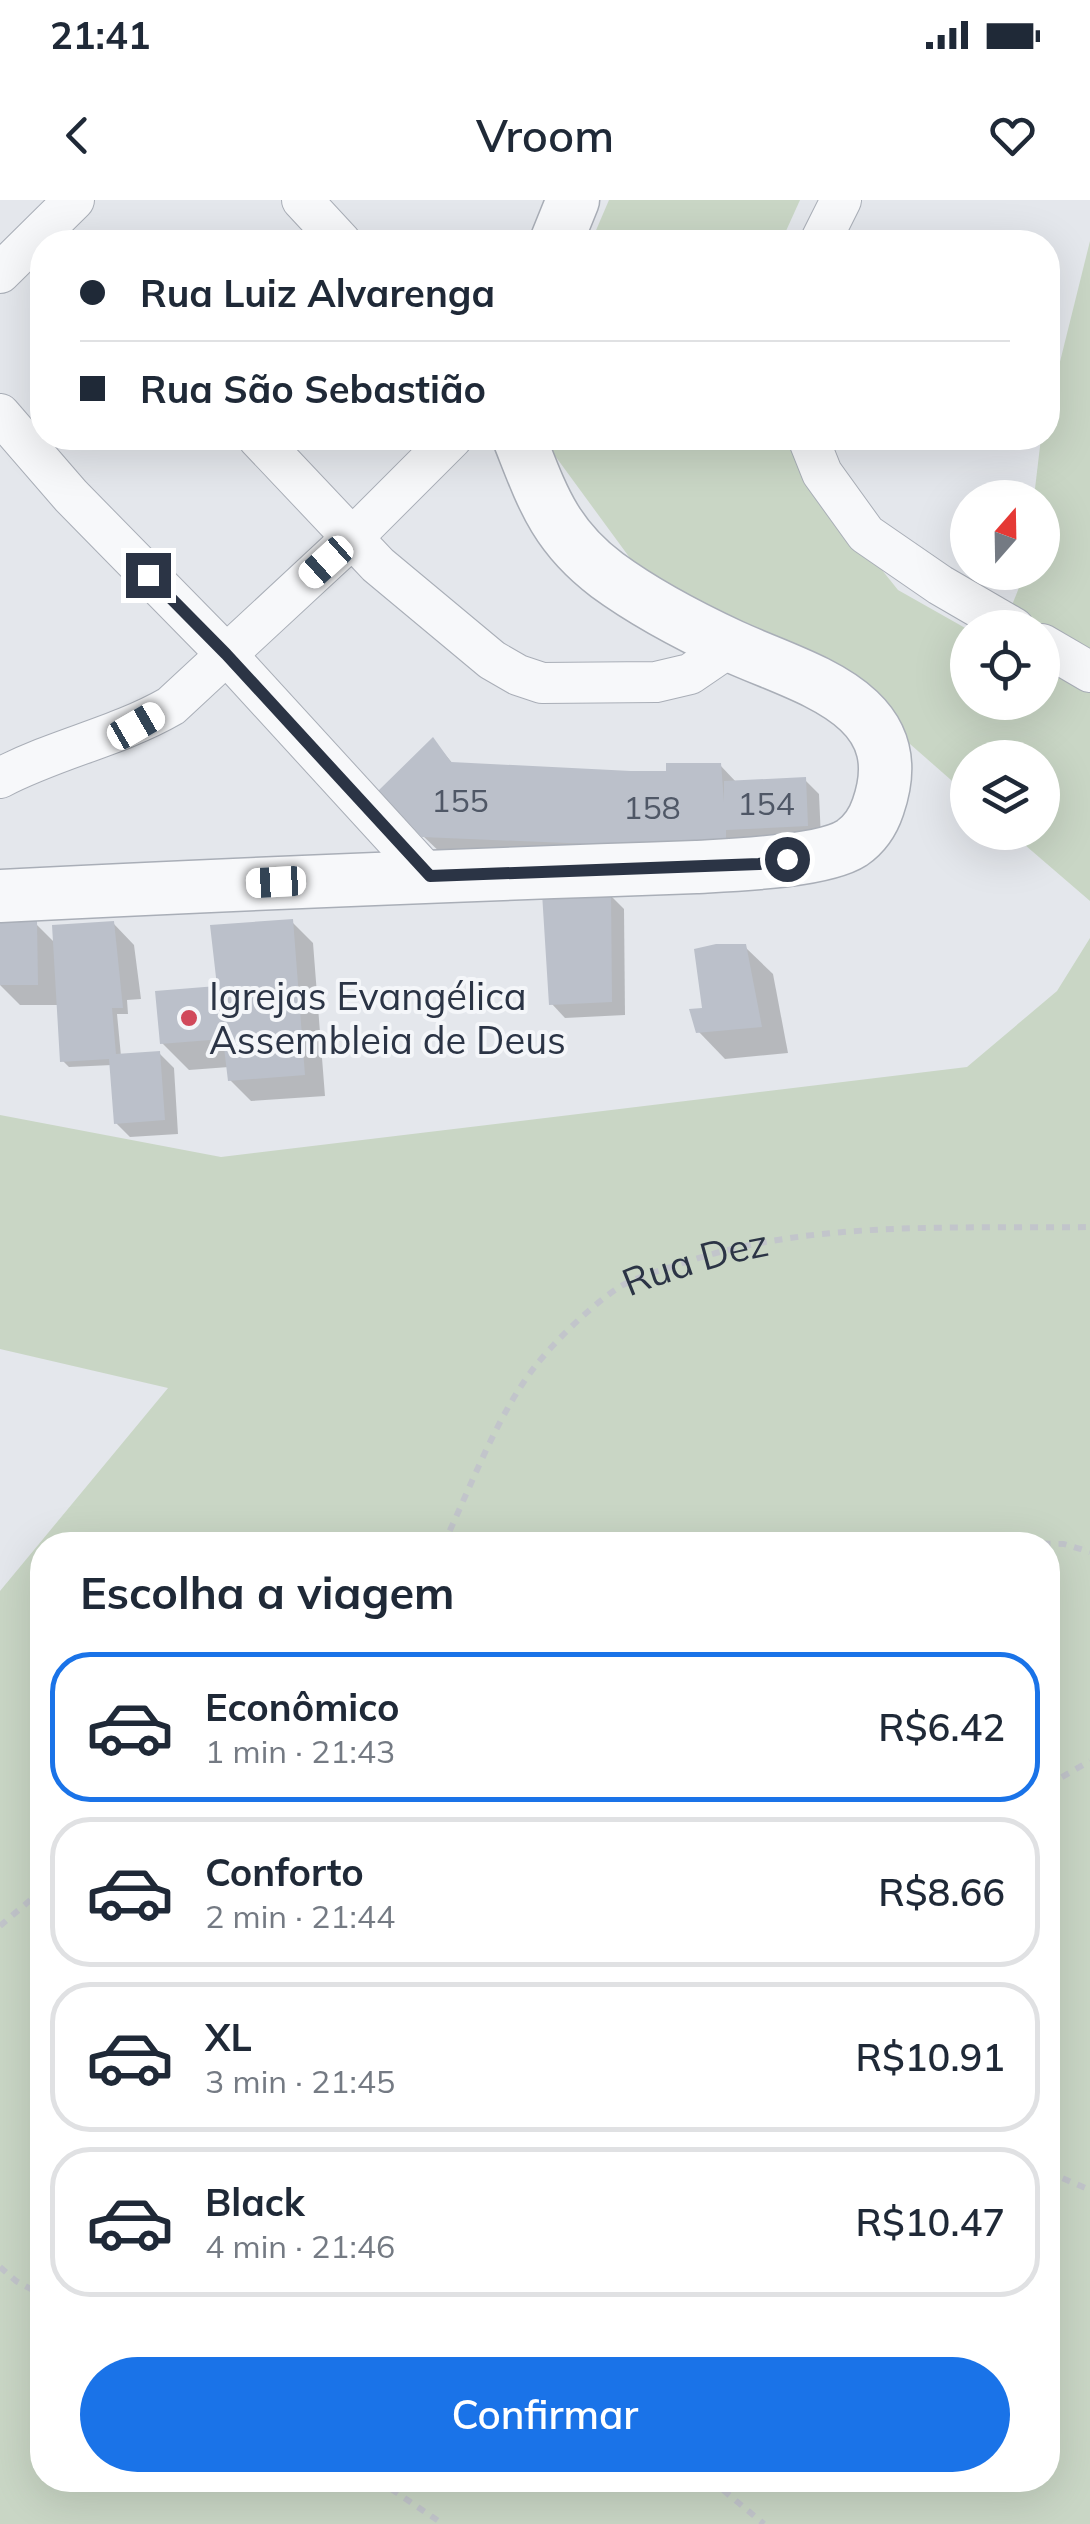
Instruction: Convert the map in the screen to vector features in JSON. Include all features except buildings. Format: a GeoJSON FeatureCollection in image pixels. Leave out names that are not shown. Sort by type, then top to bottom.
{"type":"FeatureCollection","features":[{"type":"Feature","properties":{"kind":"street"},"geometry":{"type":"LineString","coordinates":[[302,200],[330,230]]}},
{"type":"Feature","properties":{"kind":"street"},"geometry":{"type":"LineString","coordinates":[[561,230],[573,200]]}},
{"type":"Feature","properties":{"kind":"street"},"geometry":{"type":"LineString","coordinates":[[826,230],[841,200]]}},
{"type":"Feature","properties":{"kind":"street"},"geometry":{"type":"LineString","coordinates":[[0,273],[30,251]]}},
{"type":"Feature","properties":{"kind":"street"},"geometry":{"type":"LineString","coordinates":[[0,414],[30,449]]}},
{"type":"Feature","properties":{"kind":"street"},"geometry":{"type":"LineString","coordinates":[[31,450],[430,876]]}},
{"type":"Feature","properties":{"kind":"street"},"geometry":{"type":"LineString","coordinates":[[269,450],[378,564],[492,660],[518,676],[542,683],[656,682],[690,674],[731,646]]}},
{"type":"Feature","properties":{"kind":"street"},"geometry":{"type":"LineString","coordinates":[[0,778],[53,754],[136,726],[171,706],[352,538],[440,450]]}},
{"type":"Feature","properties":{"kind":"street"},"geometry":{"type":"LineString","coordinates":[[0,896],[355,877],[759,864],[850,844],[873,823],[886,769],[881,736],[865,715],[820,682],[731,646],[661,610],[605,573],[561,530],[542,500],[523,450]]}},
{"type":"Feature","properties":{"kind":"street"},"geometry":{"type":"LineString","coordinates":[[813,450],[822,473],[866,534],[983,610]]}},
{"type":"Feature","properties":{"kind":"street"},"geometry":{"type":"LineString","coordinates":[[1060,654],[1090,672]]}},
{"type":"Feature","properties":{"kind":"path","name":"Rua Dez"},"geometry":{"type":"LineString","coordinates":[[450,1532],[501,1423],[536,1364],[621,1286],[700,1256],[762,1242],[893,1230],[1090,1226]]}},
{"type":"Feature","properties":{"kind":"path"},"geometry":{"type":"LineString","coordinates":[[1060,1544],[1090,1552]]}},
{"type":"Feature","properties":{"kind":"path"},"geometry":{"type":"LineString","coordinates":[[1060,1778],[1090,1761]]}},
{"type":"Feature","properties":{"kind":"path"},"geometry":{"type":"LineString","coordinates":[[0,1926],[30,1900]]}},
{"type":"Feature","properties":{"kind":"path"},"geometry":{"type":"LineString","coordinates":[[1060,2177],[1090,2190]]}},
{"type":"Feature","properties":{"kind":"path"},"geometry":{"type":"LineString","coordinates":[[0,2267],[30,2288]]}},
{"type":"Feature","properties":{"kind":"path"},"geometry":{"type":"LineString","coordinates":[[396,2492],[444,2524]]}},
{"type":"Feature","properties":{"kind":"path"},"geometry":{"type":"LineString","coordinates":[[725,2492],[764,2524]]}},
{"type":"Feature","properties":{"kind":"green space"},"geometry":{"type":"Polygon","coordinates":[[[609,200],[800,200],[786,230],[596,230],[609,200]]]}},
{"type":"Feature","properties":{"kind":"green space"},"geometry":{"type":"Polygon","coordinates":[[[1090,241],[1090,901],[1031,850],[1060,850],[1060,740],[950,740],[950,779],[829,673],[646,580],[551,450],[794,450],[798,465],[898,590],[950,619],[950,720],[1060,720],[1060,610],[1010,610],[1018,590],[1060,590],[1060,480],[1036,480],[1040,450],[1060,450],[1060,362],[1090,241]]]}},
{"type":"Feature","properties":{"kind":"green space"},"geometry":{"type":"Polygon","coordinates":[[[1090,938],[1090,2524],[0,2524],[0,1591],[30,1555],[30,2492],[1060,2492],[1060,1532],[49,1532],[168,1388],[0,1349],[0,1115],[221,1157],[967,1067],[1057,991],[1090,938]]]}},
{"type":"Feature","properties":{"kind":"place","name":"Igrejas Evangélica Assembleia de Deus"},"geometry":{"type":"Point","coordinates":[189,1018]}},
{"type":"Feature","properties":{"kind":"route"},"geometry":{"type":"LineString","coordinates":[[148,575],[430,876],[759,864],[787,859]]}}]}
